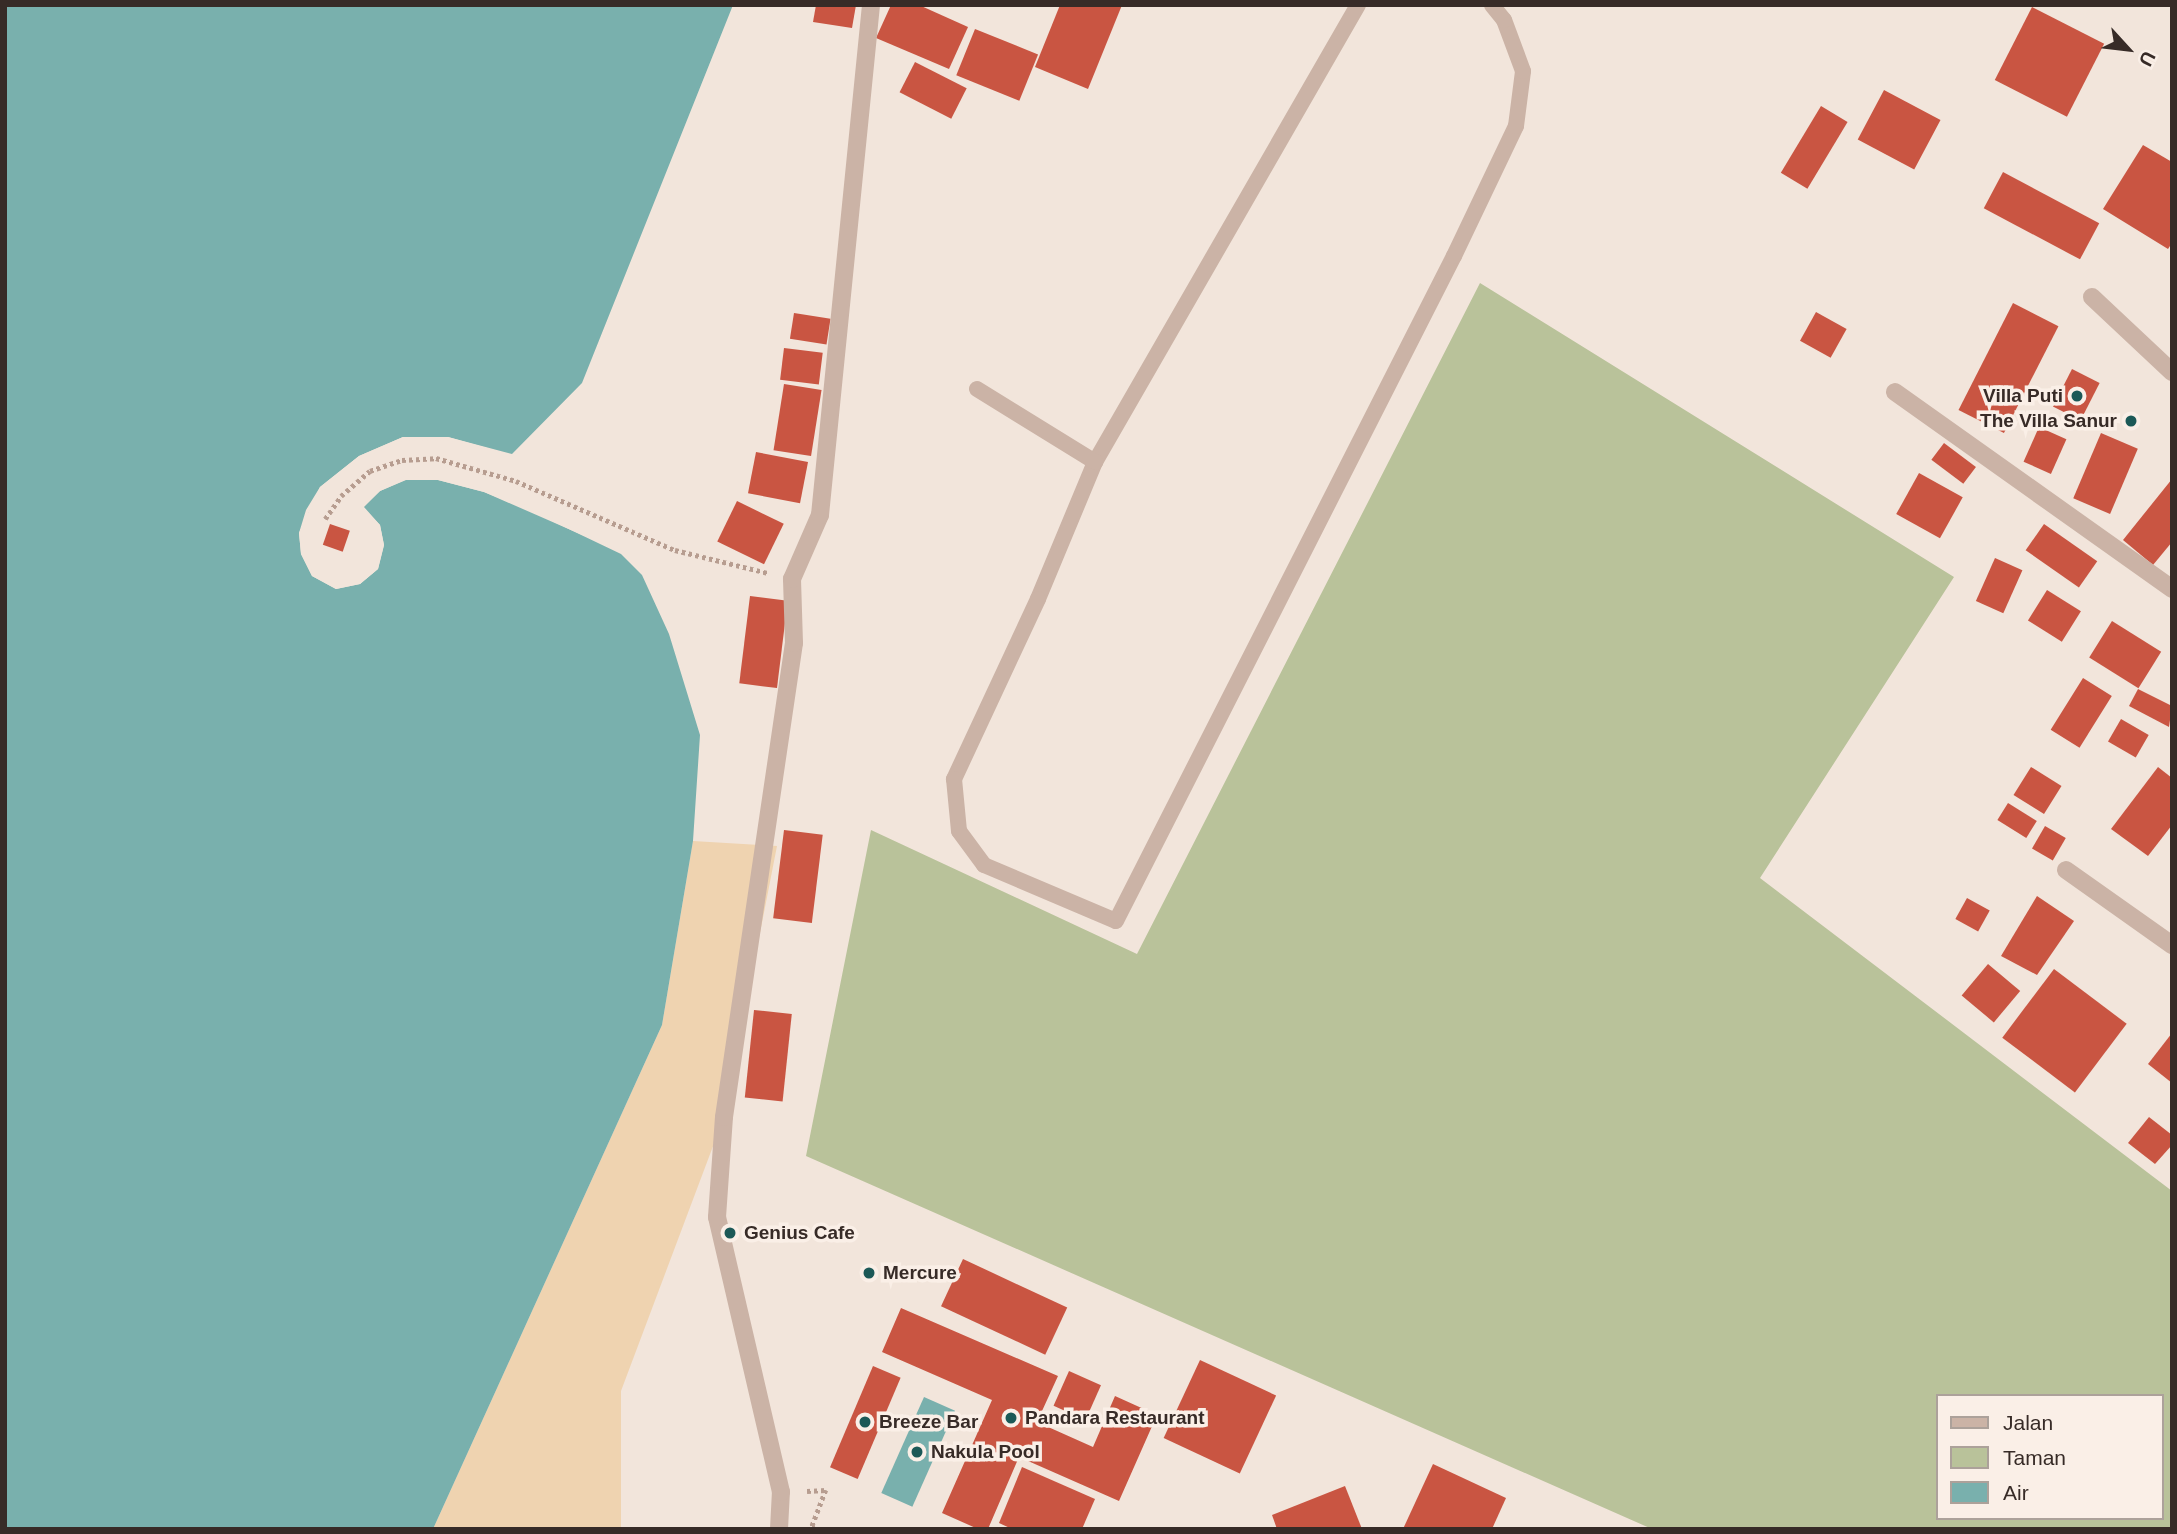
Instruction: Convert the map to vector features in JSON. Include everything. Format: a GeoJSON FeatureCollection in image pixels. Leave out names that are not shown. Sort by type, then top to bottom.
{"type":"FeatureCollection","features":[{"type":"Feature","properties":{"kind":"street"},"geometry":{"type":"LineString","coordinates":[[779,1529],[781,1492],[717,1217],[724,1117],[794,643],[792,579],[820,514],[871,5]]}},
{"type":"Feature","properties":{"kind":"street"},"geometry":{"type":"LineString","coordinates":[[2092,297],[2172,372]]}},
{"type":"Feature","properties":{"kind":"street"},"geometry":{"type":"LineString","coordinates":[[1895,392],[2172,589]]}},
{"type":"Feature","properties":{"kind":"street"},"geometry":{"type":"LineString","coordinates":[[2066,870],[2172,945]]}},
{"type":"Feature","properties":{"kind":"lane"},"geometry":{"type":"LineString","coordinates":[[1358,5],[1095,462],[1038,599],[954,779],[959,831],[984,865],[1116,921],[1454,256],[1516,126],[1523,71],[1504,20],[1492,5]]}},
{"type":"Feature","properties":{"kind":"lane"},"geometry":{"type":"LineString","coordinates":[[977,389],[1095,462]]}},
{"type":"Feature","properties":{"kind":"path"},"geometry":{"type":"LineString","coordinates":[[325,519],[341,496],[370,471],[402,460],[436,458],[516,481],[675,550],[792,579]]}},
{"type":"Feature","properties":{"kind":"green space"},"geometry":{"type":"Polygon","coordinates":[[[1480,283],[1954,577],[1760,878],[2172,1191],[2172,1529],[1652,1529],[806,1156],[871,830],[1137,954],[1480,283]]]}},
{"type":"Feature","properties":{"kind":"sand"},"geometry":{"type":"Polygon","coordinates":[[[693,841],[777,846],[724,1117],[621,1391],[621,1529],[433,1529],[662,1025],[693,841]]]}},
{"type":"Feature","properties":{"kind":"water"},"geometry":{"type":"Polygon","coordinates":[[[5,5],[733,5],[582,383],[512,454],[448,437],[403,437],[359,456],[320,487],[299,533],[301,554],[312,576],[336,589],[360,584],[378,569],[384,545],[380,525],[363,507],[380,491],[405,480],[438,480],[484,492],[531,511],[621,554],[642,575],[669,634],[700,735],[693,841],[662,1025],[433,1529],[5,1529],[5,5]]]}},
{"type":"Feature","properties":{"kind":"water","name":"Nakula Pool"},"geometry":{"type":"Polygon","coordinates":[[[924,1397],[955,1411],[912,1507],[881,1493],[924,1397]]]}},
{"type":"Feature","properties":{"kind":"pier"},"geometry":{"type":"Polygon","coordinates":[[[403,437],[448,437],[515,456],[447,440],[403,441],[361,459],[323,489],[309,512],[302,534],[304,553],[314,574],[336,585],[358,581],[375,567],[380,545],[377,526],[360,506],[378,488],[405,476],[438,477],[485,489],[532,508],[628,555],[484,492],[438,480],[406,480],[380,491],[364,507],[380,525],[384,545],[378,569],[360,584],[336,589],[312,576],[301,554],[299,533],[306,510],[320,487],[359,456],[403,437]]]}},
{"type":"Feature","properties":{"kind":"building"},"geometry":{"type":"Polygon","coordinates":[[[816,5],[856,5],[852,28],[813,22],[816,5]]]}},
{"type":"Feature","properties":{"kind":"building"},"geometry":{"type":"Polygon","coordinates":[[[891,5],[919,5],[968,27],[949,69],[876,38],[891,5]]]}},
{"type":"Feature","properties":{"kind":"building"},"geometry":{"type":"Polygon","coordinates":[[[1060,5],[1122,5],[1088,89],[1035,67],[1060,5]]]}},
{"type":"Feature","properties":{"kind":"building"},"geometry":{"type":"Polygon","coordinates":[[[2032,7],[2104,44],[2067,117],[1995,80],[2032,7]]]}},
{"type":"Feature","properties":{"kind":"building"},"geometry":{"type":"Polygon","coordinates":[[[975,29],[1038,54],[1019,101],[956,75],[975,29]]]}},
{"type":"Feature","properties":{"kind":"building"},"geometry":{"type":"Polygon","coordinates":[[[915,62],[967,88],[951,119],[900,92],[915,62]]]}},
{"type":"Feature","properties":{"kind":"building"},"geometry":{"type":"Polygon","coordinates":[[[1884,90],[1941,120],[1914,169],[1858,139],[1884,90]]]}},
{"type":"Feature","properties":{"kind":"building"},"geometry":{"type":"Polygon","coordinates":[[[1821,106],[1848,122],[1807,189],[1781,173],[1821,106]]]}},
{"type":"Feature","properties":{"kind":"building"},"geometry":{"type":"Polygon","coordinates":[[[2143,145],[2172,162],[2172,243],[2168,249],[2103,209],[2143,145]]]}},
{"type":"Feature","properties":{"kind":"building"},"geometry":{"type":"Polygon","coordinates":[[[2003,172],[2099,223],[2080,259],[1984,208],[2003,172]]]}},
{"type":"Feature","properties":{"kind":"building"},"geometry":{"type":"Polygon","coordinates":[[[2013,303],[2058,326],[2004,433],[1959,410],[2013,303]]]}},
{"type":"Feature","properties":{"kind":"building"},"geometry":{"type":"Polygon","coordinates":[[[1816,312],[1847,329],[1831,358],[1800,341],[1816,312]]]}},
{"type":"Feature","properties":{"kind":"building"},"geometry":{"type":"Polygon","coordinates":[[[794,313],[831,319],[826,344],[790,339],[794,313]]]}},
{"type":"Feature","properties":{"kind":"building"},"geometry":{"type":"Polygon","coordinates":[[[784,348],[823,353],[819,385],[780,380],[784,348]]]}},
{"type":"Feature","properties":{"kind":"building"},"geometry":{"type":"Polygon","coordinates":[[[2072,369],[2100,383],[2081,420],[2053,406],[2072,369]]]}},
{"type":"Feature","properties":{"kind":"building"},"geometry":{"type":"Polygon","coordinates":[[[784,384],[822,390],[811,456],[774,450],[784,384]]]}},
{"type":"Feature","properties":{"kind":"building"},"geometry":{"type":"Polygon","coordinates":[[[2039,427],[2066,439],[2051,474],[2024,462],[2039,427]]]}},
{"type":"Feature","properties":{"kind":"building"},"geometry":{"type":"Polygon","coordinates":[[[2101,433],[2138,449],[2110,514],[2073,498],[2101,433]]]}},
{"type":"Feature","properties":{"kind":"building"},"geometry":{"type":"Polygon","coordinates":[[[1944,443],[1976,467],[1963,484],[1931,460],[1944,443]]]}},
{"type":"Feature","properties":{"kind":"building"},"geometry":{"type":"Polygon","coordinates":[[[756,452],[808,462],[800,503],[748,493],[756,452]]]}},
{"type":"Feature","properties":{"kind":"building"},"geometry":{"type":"Polygon","coordinates":[[[1919,473],[1963,497],[1940,538],[1896,514],[1919,473]]]}},
{"type":"Feature","properties":{"kind":"building"},"geometry":{"type":"Polygon","coordinates":[[[2172,479],[2172,542],[2153,565],[2123,540],[2172,479]]]}},
{"type":"Feature","properties":{"kind":"building"},"geometry":{"type":"Polygon","coordinates":[[[737,501],[784,524],[764,564],[717,541],[737,501]]]}},
{"type":"Feature","properties":{"kind":"building"},"geometry":{"type":"Polygon","coordinates":[[[330,524],[350,531],[343,552],[323,545],[330,524]]]}},
{"type":"Feature","properties":{"kind":"building"},"geometry":{"type":"Polygon","coordinates":[[[2044,524],[2097,561],[2079,587],[2026,550],[2044,524]]]}},
{"type":"Feature","properties":{"kind":"building"},"geometry":{"type":"Polygon","coordinates":[[[1995,558],[2022,570],[2003,613],[1976,601],[1995,558]]]}},
{"type":"Feature","properties":{"kind":"building"},"geometry":{"type":"Polygon","coordinates":[[[2047,590],[2081,611],[2062,642],[2028,621],[2047,590]]]}},
{"type":"Feature","properties":{"kind":"building"},"geometry":{"type":"Polygon","coordinates":[[[750,596],[788,601],[777,688],[739,683],[750,596]]]}},
{"type":"Feature","properties":{"kind":"building"},"geometry":{"type":"Polygon","coordinates":[[[2112,621],[2161,652],[2138,688],[2089,657],[2112,621]]]}},
{"type":"Feature","properties":{"kind":"building"},"geometry":{"type":"Polygon","coordinates":[[[2083,678],[2112,696],[2080,748],[2051,730],[2083,678]]]}},
{"type":"Feature","properties":{"kind":"building"},"geometry":{"type":"Polygon","coordinates":[[[2138,689],[2172,706],[2169,727],[2129,706],[2138,689]]]}},
{"type":"Feature","properties":{"kind":"building"},"geometry":{"type":"Polygon","coordinates":[[[2121,719],[2149,735],[2136,758],[2108,742],[2121,719]]]}},
{"type":"Feature","properties":{"kind":"building"},"geometry":{"type":"Polygon","coordinates":[[[2031,767],[2062,786],[2044,814],[2014,795],[2031,767]]]}},
{"type":"Feature","properties":{"kind":"building"},"geometry":{"type":"Polygon","coordinates":[[[2158,767],[2172,778],[2172,825],[2148,856],[2111,829],[2158,767]]]}},
{"type":"Feature","properties":{"kind":"building"},"geometry":{"type":"Polygon","coordinates":[[[2008,803],[2037,821],[2026,838],[1997,820],[2008,803]]]}},
{"type":"Feature","properties":{"kind":"building"},"geometry":{"type":"Polygon","coordinates":[[[2045,826],[2066,838],[2053,861],[2032,849],[2045,826]]]}},
{"type":"Feature","properties":{"kind":"building"},"geometry":{"type":"Polygon","coordinates":[[[784,830],[823,835],[812,923],[773,918],[784,830]]]}},
{"type":"Feature","properties":{"kind":"building"},"geometry":{"type":"Polygon","coordinates":[[[2037,896],[2074,921],[2037,975],[2001,956],[2037,896]]]}},
{"type":"Feature","properties":{"kind":"building"},"geometry":{"type":"Polygon","coordinates":[[[1967,898],[1990,911],[1978,932],[1955,919],[1967,898]]]}},
{"type":"Feature","properties":{"kind":"building"},"geometry":{"type":"Polygon","coordinates":[[[1988,964],[2020,991],[1994,1022],[1962,995],[1988,964]]]}},
{"type":"Feature","properties":{"kind":"building"},"geometry":{"type":"Polygon","coordinates":[[[2054,969],[2127,1024],[2075,1092],[2002,1038],[2054,969]]]}},
{"type":"Feature","properties":{"kind":"building"},"geometry":{"type":"Polygon","coordinates":[[[754,1010],[792,1014],[783,1101],[745,1098],[754,1010]]]}},
{"type":"Feature","properties":{"kind":"building"},"geometry":{"type":"Polygon","coordinates":[[[2172,1033],[2172,1083],[2148,1064],[2172,1033]]]}},
{"type":"Feature","properties":{"kind":"building"},"geometry":{"type":"Polygon","coordinates":[[[2149,1117],[2172,1135],[2172,1145],[2155,1164],[2128,1143],[2149,1117]]]}},
{"type":"Feature","properties":{"kind":"building"},"geometry":{"type":"Polygon","coordinates":[[[963,1259],[1067,1308],[1045,1355],[941,1306],[963,1259]]]}},
{"type":"Feature","properties":{"kind":"building","name":"Pandara Restaurant"},"geometry":{"type":"Polygon","coordinates":[[[901,1308],[1058,1376],[1037,1422],[1093,1447],[1115,1396],[1157,1415],[1119,1501],[1019,1457],[988,1529],[978,1529],[942,1513],[992,1400],[882,1352],[901,1308]]]}},
{"type":"Feature","properties":{"kind":"building"},"geometry":{"type":"Polygon","coordinates":[[[1200,1360],[1276,1395],[1240,1473],[1164,1438],[1200,1360]]]}},
{"type":"Feature","properties":{"kind":"building","name":"Breeze Bar"},"geometry":{"type":"Polygon","coordinates":[[[873,1366],[901,1378],[858,1479],[830,1467],[873,1366]]]}},
{"type":"Feature","properties":{"kind":"building"},"geometry":{"type":"Polygon","coordinates":[[[1069,1371],[1101,1385],[1086,1420],[1054,1406],[1069,1371]]]}},
{"type":"Feature","properties":{"kind":"building"},"geometry":{"type":"Polygon","coordinates":[[[1433,1464],[1506,1498],[1492,1529],[1403,1529],[1433,1464]]]}},
{"type":"Feature","properties":{"kind":"building"},"geometry":{"type":"Polygon","coordinates":[[[1022,1467],[1095,1499],[1082,1529],[1012,1529],[999,1523],[1022,1467]]]}},
{"type":"Feature","properties":{"kind":"building"},"geometry":{"type":"Polygon","coordinates":[[[1345,1486],[1362,1529],[1277,1529],[1272,1515],[1345,1486]]]}},
{"type":"Feature","properties":{"kind":"place","name":"Villa Puti"},"geometry":{"type":"Point","coordinates":[2077,396]}},
{"type":"Feature","properties":{"kind":"place","name":"The Villa Sanur"},"geometry":{"type":"Point","coordinates":[2131,421]}},
{"type":"Feature","properties":{"kind":"place","name":"Genius Cafe"},"geometry":{"type":"Point","coordinates":[730,1233]}},
{"type":"Feature","properties":{"kind":"place","name":"Mercure"},"geometry":{"type":"Point","coordinates":[869,1273]}},
{"type":"Feature","properties":{"kind":"place","name":"Pandara Restaurant"},"geometry":{"type":"Point","coordinates":[1011,1418]}},
{"type":"Feature","properties":{"kind":"place","name":"Breeze Bar"},"geometry":{"type":"Point","coordinates":[865,1422]}},
{"type":"Feature","properties":{"kind":"place","name":"Nakula Pool"},"geometry":{"type":"Point","coordinates":[917,1452]}}]}
